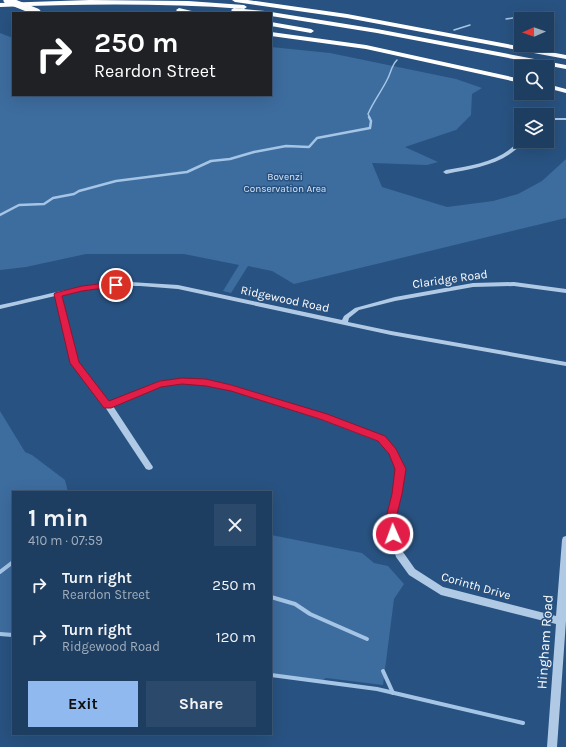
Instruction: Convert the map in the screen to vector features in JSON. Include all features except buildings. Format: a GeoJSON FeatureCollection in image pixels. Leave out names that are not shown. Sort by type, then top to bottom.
{"type":"FeatureCollection","features":[{"type":"Feature","properties":{"kind":"highway"},"geometry":{"type":"LineString","coordinates":[[7,0],[36,12]]}},
{"type":"Feature","properties":{"kind":"highway"},"geometry":{"type":"LineString","coordinates":[[234,0],[347,16],[566,56]]}},
{"type":"Feature","properties":{"kind":"highway"},"geometry":{"type":"LineString","coordinates":[[0,5],[75,3],[203,4],[292,11],[452,39],[486,42]]}},
{"type":"Feature","properties":{"kind":"highway"},"geometry":{"type":"LineString","coordinates":[[157,4],[253,12]]}},
{"type":"Feature","properties":{"kind":"highway"},"geometry":{"type":"LineString","coordinates":[[0,9],[106,7],[198,12]]}},
{"type":"Feature","properties":{"kind":"highway"},"geometry":{"type":"LineString","coordinates":[[272,14],[377,31],[566,67]]}},
{"type":"Feature","properties":{"kind":"highway"},"geometry":{"type":"LineString","coordinates":[[272,18],[342,29],[514,63]]}},
{"type":"Feature","properties":{"kind":"highway"},"geometry":{"type":"LineString","coordinates":[[272,24],[367,44],[514,79]]}},
{"type":"Feature","properties":{"kind":"highway"},"geometry":{"type":"LineString","coordinates":[[272,34],[360,46],[495,75]]}},
{"type":"Feature","properties":{"kind":"highway"},"geometry":{"type":"LineString","coordinates":[[554,70],[566,73]]}},
{"type":"Feature","properties":{"kind":"highway"},"geometry":{"type":"LineString","coordinates":[[554,88],[566,91]]}},
{"type":"Feature","properties":{"kind":"street"},"geometry":{"type":"LineString","coordinates":[[554,119],[566,119]]}},
{"type":"Feature","properties":{"kind":"street"},"geometry":{"type":"LineString","coordinates":[[446,172],[500,158],[516,148]]}},
{"type":"Feature","properties":{"kind":"street","name":"Claridge Road"},"geometry":{"type":"LineString","coordinates":[[345,323],[346,317],[357,309],[395,299],[473,285],[514,284],[566,291]]}},
{"type":"Feature","properties":{"kind":"street","name":"Ridgewood Road"},"geometry":{"type":"LineString","coordinates":[[0,307],[103,285],[157,285],[178,287],[391,333],[566,364]]}},
{"type":"Feature","properties":{"kind":"street"},"geometry":{"type":"LineString","coordinates":[[58,294],[75,363],[108,405],[148,467]]}},
{"type":"Feature","properties":{"kind":"street","name":"Corinth Drive"},"geometry":{"type":"LineString","coordinates":[[108,405],[160,384],[182,381],[206,383],[231,388],[324,417],[381,439],[393,452],[400,469],[397,494],[391,518],[393,534],[399,554],[412,572],[441,591],[562,621]]}},
{"type":"Feature","properties":{"kind":"street","name":"Hingham Road"},"geometry":{"type":"LineString","coordinates":[[552,747],[562,621],[566,540]]}},
{"type":"Feature","properties":{"kind":"green space","name":"Bovenzi Conservation Area"},"geometry":{"type":"Polygon","coordinates":[[[0,33],[12,38],[12,96],[272,96],[272,47],[330,53],[456,79],[482,88],[472,94],[471,115],[456,130],[405,147],[438,162],[427,165],[372,163],[382,187],[447,207],[493,201],[518,194],[542,181],[566,159],[566,218],[294,284],[272,271],[248,266],[231,293],[223,291],[239,265],[184,254],[86,254],[26,267],[0,270],[0,33]]]}},
{"type":"Feature","properties":{"kind":"green space"},"geometry":{"type":"Polygon","coordinates":[[[0,411],[25,452],[32,455],[65,480],[68,491],[12,491],[12,637],[0,636],[0,411]]]}},
{"type":"Feature","properties":{"kind":"green space"},"geometry":{"type":"Polygon","coordinates":[[[272,535],[362,553],[374,563],[388,566],[404,584],[394,599],[383,685],[326,678],[322,681],[272,673],[272,535]]]}},
{"type":"Feature","properties":{"kind":"waterway"},"geometry":{"type":"LineString","coordinates":[[506,19],[514,18]]}},
{"type":"Feature","properties":{"kind":"waterway"},"geometry":{"type":"LineString","coordinates":[[454,30],[470,25]]}},
{"type":"Feature","properties":{"kind":"waterway"},"geometry":{"type":"LineString","coordinates":[[370,118],[368,114],[397,60]]}},
{"type":"Feature","properties":{"kind":"waterway"},"geometry":{"type":"LineString","coordinates":[[0,215],[19,205],[44,204],[53,198],[74,194],[79,191],[116,181],[187,172],[211,161],[230,159],[254,152],[286,146],[309,147],[317,138],[370,128],[371,121],[369,117]]}},
{"type":"Feature","properties":{"kind":"waterway"},"geometry":{"type":"LineString","coordinates":[[0,572],[12,563]]}},
{"type":"Feature","properties":{"kind":"waterway"},"geometry":{"type":"LineString","coordinates":[[272,597],[295,604],[310,614],[367,639]]}},
{"type":"Feature","properties":{"kind":"waterway"},"geometry":{"type":"LineString","coordinates":[[0,634],[12,635]]}},
{"type":"Feature","properties":{"kind":"waterway"},"geometry":{"type":"LineString","coordinates":[[383,671],[393,693]]}},
{"type":"Feature","properties":{"kind":"waterway"},"geometry":{"type":"LineString","coordinates":[[272,675],[377,689],[393,693]]}},
{"type":"Feature","properties":{"kind":"waterway"},"geometry":{"type":"LineString","coordinates":[[393,693],[523,723]]}},
{"type":"Feature","properties":{"kind":"route"},"geometry":{"type":"LineString","coordinates":[[116,285],[82,288],[58,294],[75,363],[108,405],[160,384],[182,381],[206,383],[231,388],[362,430],[381,439],[393,452],[400,469],[397,494],[391,518],[393,534]]}}]}
